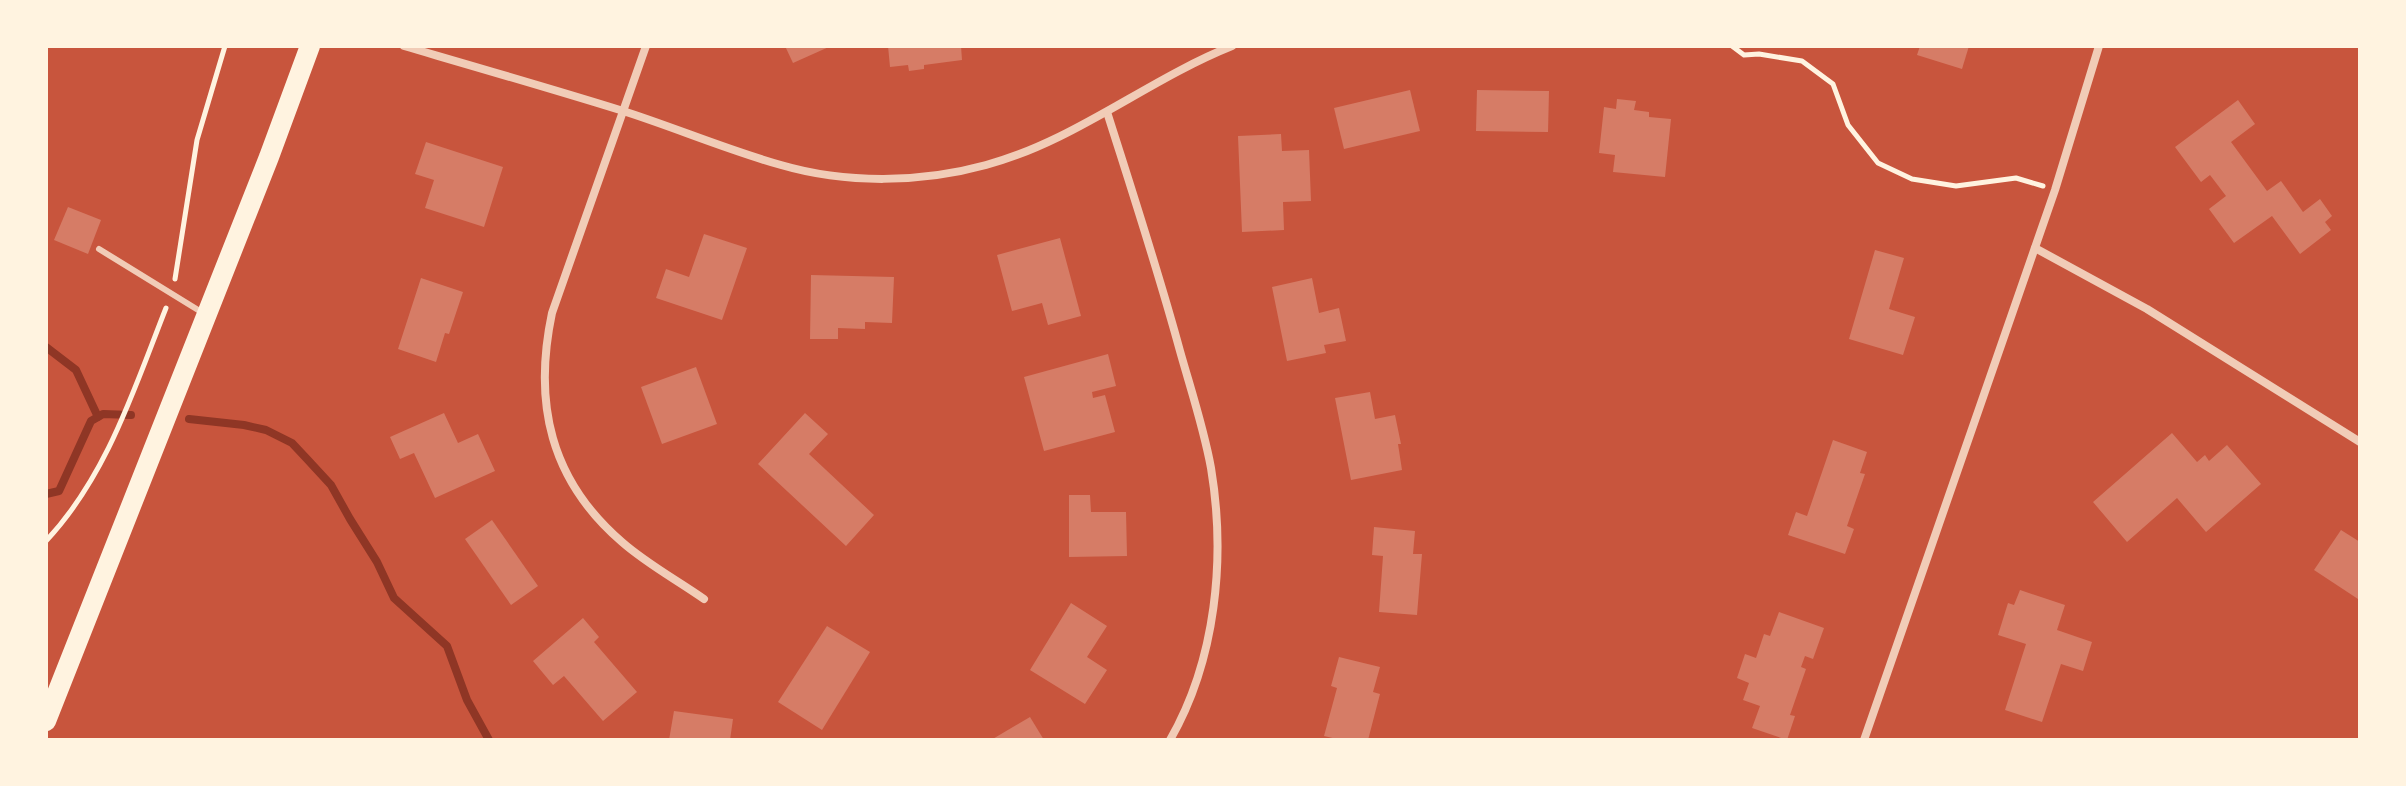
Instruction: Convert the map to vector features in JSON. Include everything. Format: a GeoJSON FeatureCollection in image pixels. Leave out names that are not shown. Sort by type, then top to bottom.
{"type":"FeatureCollection","features":[{"type":"Feature","properties":{"kind":"main road"},"geometry":{"type":"LineString","coordinates":[[46,721],[310,46]]}},
{"type":"Feature","properties":{"kind":"street"},"geometry":{"type":"LineString","coordinates":[[404,46],[430,50],[784,166],[826,175],[879,179],[933,176],[986,165],[1034,149],[1169,76],[1232,46]]}},
{"type":"Feature","properties":{"kind":"street"},"geometry":{"type":"LineString","coordinates":[[646,46],[552,313],[545,346],[543,384],[548,422],[558,455],[574,487],[597,518],[624,544],[704,599]]}},
{"type":"Feature","properties":{"kind":"street"},"geometry":{"type":"LineString","coordinates":[[1864,740],[2055,190],[2099,46]]}},
{"type":"Feature","properties":{"kind":"street"},"geometry":{"type":"LineString","coordinates":[[1107,112],[1166,298],[1207,450],[1217,525],[1217,573],[1211,621],[1199,673],[1180,723],[1170,740]]}},
{"type":"Feature","properties":{"kind":"street"},"geometry":{"type":"LineString","coordinates":[[2035,248],[2147,309],[2360,442]]}},
{"type":"Feature","properties":{"kind":"lane"},"geometry":{"type":"LineString","coordinates":[[99,249],[206,315]]}},
{"type":"Feature","properties":{"kind":"path"},"geometry":{"type":"LineString","coordinates":[[46,541],[85,490],[115,437],[171,294],[197,140],[225,46]]}},
{"type":"Feature","properties":{"kind":"path"},"geometry":{"type":"LineString","coordinates":[[1732,46],[1744,55],[1759,54],[1802,61],[1823,76],[1833,84],[1848,125],[1878,163],[1912,179],[1956,186],[2016,178],[2055,190]]}},
{"type":"Feature","properties":{"kind":"building"},"geometry":{"type":"Polygon","coordinates":[[[785,46],[831,46],[793,63],[785,46]]]}},
{"type":"Feature","properties":{"kind":"building"},"geometry":{"type":"Polygon","coordinates":[[[888,46],[961,46],[962,60],[924,65],[924,69],[909,71],[908,65],[890,67],[888,46]]]}},
{"type":"Feature","properties":{"kind":"building"},"geometry":{"type":"Polygon","coordinates":[[[1920,46],[1969,46],[1962,69],[1917,55],[1920,46]]]}},
{"type":"Feature","properties":{"kind":"building"},"geometry":{"type":"Polygon","coordinates":[[[1410,90],[1420,131],[1344,149],[1334,108],[1410,90]]]}},
{"type":"Feature","properties":{"kind":"building"},"geometry":{"type":"Polygon","coordinates":[[[1477,90],[1549,91],[1548,132],[1476,131],[1477,90]]]}},
{"type":"Feature","properties":{"kind":"building"},"geometry":{"type":"Polygon","coordinates":[[[1617,99],[1636,101],[1634,110],[1649,112],[1649,117],[1671,119],[1665,177],[1613,172],[1615,155],[1599,153],[1604,107],[1616,109],[1617,99]]]}},
{"type":"Feature","properties":{"kind":"building"},"geometry":{"type":"Polygon","coordinates":[[[2238,100],[2255,124],[2231,142],[2267,191],[2281,181],[2303,212],[2320,199],[2332,216],[2325,222],[2331,230],[2300,254],[2272,216],[2234,243],[2209,209],[2226,196],[2210,175],[2201,182],[2175,147],[2238,100]]]}},
{"type":"Feature","properties":{"kind":"building"},"geometry":{"type":"Polygon","coordinates":[[[1281,134],[1282,151],[1309,150],[1311,201],[1283,202],[1284,230],[1242,232],[1238,136],[1281,134]]]}},
{"type":"Feature","properties":{"kind":"building"},"geometry":{"type":"Polygon","coordinates":[[[426,142],[503,167],[484,227],[425,208],[434,180],[415,174],[426,142]]]}},
{"type":"Feature","properties":{"kind":"building"},"geometry":{"type":"Polygon","coordinates":[[[68,207],[101,220],[88,254],[54,240],[68,207]]]}},
{"type":"Feature","properties":{"kind":"building"},"geometry":{"type":"Polygon","coordinates":[[[704,234],[747,248],[722,320],[656,298],[666,269],[689,277],[704,234]]]}},
{"type":"Feature","properties":{"kind":"building"},"geometry":{"type":"Polygon","coordinates":[[[1060,238],[1081,316],[1048,325],[1042,303],[1012,311],[997,255],[1060,238]]]}},
{"type":"Feature","properties":{"kind":"building"},"geometry":{"type":"Polygon","coordinates":[[[1875,250],[1904,258],[1889,309],[1915,317],[1903,355],[1849,339],[1875,250]]]}},
{"type":"Feature","properties":{"kind":"building"},"geometry":{"type":"Polygon","coordinates":[[[811,275],[894,277],[892,323],[865,322],[865,329],[838,328],[838,339],[810,339],[811,275]]]}},
{"type":"Feature","properties":{"kind":"building"},"geometry":{"type":"Polygon","coordinates":[[[421,278],[463,292],[436,362],[398,349],[421,278]]]}},
{"type":"Feature","properties":{"kind":"building"},"geometry":{"type":"Polygon","coordinates":[[[1312,278],[1319,313],[1339,308],[1346,341],[1324,345],[1326,353],[1287,361],[1272,287],[1312,278]]]}},
{"type":"Feature","properties":{"kind":"building"},"geometry":{"type":"Polygon","coordinates":[[[1108,354],[1116,386],[1092,392],[1093,398],[1105,395],[1115,432],[1044,451],[1024,377],[1108,354]]]}},
{"type":"Feature","properties":{"kind":"building"},"geometry":{"type":"Polygon","coordinates":[[[696,367],[717,424],[662,444],[641,387],[696,367]]]}},
{"type":"Feature","properties":{"kind":"building"},"geometry":{"type":"Polygon","coordinates":[[[1370,392],[1375,419],[1395,415],[1402,470],[1351,480],[1335,398],[1370,392]]]}},
{"type":"Feature","properties":{"kind":"building"},"geometry":{"type":"Polygon","coordinates":[[[444,413],[458,443],[478,434],[495,471],[435,498],[414,453],[400,459],[390,437],[444,413]]]}},
{"type":"Feature","properties":{"kind":"building"},"geometry":{"type":"Polygon","coordinates":[[[805,413],[828,434],[809,454],[874,515],[846,546],[758,464],[805,413]]]}},
{"type":"Feature","properties":{"kind":"building"},"geometry":{"type":"Polygon","coordinates":[[[2172,433],[2197,462],[2205,455],[2209,461],[2227,445],[2261,484],[2206,532],[2177,498],[2127,542],[2093,502],[2172,433]]]}},
{"type":"Feature","properties":{"kind":"building"},"geometry":{"type":"Polygon","coordinates":[[[1833,440],[1867,452],[1860,473],[1865,474],[1847,526],[1854,529],[1845,554],[1788,535],[1796,512],[1807,516],[1833,440]]]}},
{"type":"Feature","properties":{"kind":"building"},"geometry":{"type":"Polygon","coordinates":[[[1069,495],[1090,495],[1091,512],[1126,512],[1127,556],[1069,557],[1069,495]]]}},
{"type":"Feature","properties":{"kind":"building"},"geometry":{"type":"Polygon","coordinates":[[[492,520],[538,586],[511,605],[465,539],[492,520]]]}},
{"type":"Feature","properties":{"kind":"building"},"geometry":{"type":"Polygon","coordinates":[[[1374,527],[1415,531],[1413,554],[1422,554],[1417,615],[1379,612],[1383,556],[1372,555],[1374,527]]]}},
{"type":"Feature","properties":{"kind":"building"},"geometry":{"type":"Polygon","coordinates":[[[2341,530],[2360,542],[2358,599],[2314,570],[2341,530]]]}},
{"type":"Feature","properties":{"kind":"building"},"geometry":{"type":"Polygon","coordinates":[[[2020,590],[2065,605],[2057,630],[2092,642],[2083,671],[2061,664],[2042,722],[2005,710],[2026,644],[1998,635],[2008,603],[2014,605],[2020,590]]]}},
{"type":"Feature","properties":{"kind":"building"},"geometry":{"type":"Polygon","coordinates":[[[1071,603],[1107,626],[1087,657],[1107,670],[1085,704],[1030,670],[1071,603]]]}},
{"type":"Feature","properties":{"kind":"building"},"geometry":{"type":"Polygon","coordinates":[[[1779,612],[1824,628],[1813,659],[1805,656],[1801,667],[1806,669],[1790,715],[1795,716],[1787,740],[1752,728],[1760,706],[1743,700],[1749,683],[1737,678],[1745,654],[1756,658],[1764,634],[1770,636],[1779,612]]]}},
{"type":"Feature","properties":{"kind":"building"},"geometry":{"type":"Polygon","coordinates":[[[583,618],[599,637],[594,642],[637,692],[603,721],[564,676],[553,685],[533,661],[583,618]]]}},
{"type":"Feature","properties":{"kind":"building"},"geometry":{"type":"Polygon","coordinates":[[[827,626],[870,652],[822,730],[778,702],[827,626]]]}},
{"type":"Feature","properties":{"kind":"building"},"geometry":{"type":"Polygon","coordinates":[[[1339,657],[1380,667],[1373,692],[1380,694],[1368,740],[1341,740],[1324,736],[1337,688],[1331,686],[1339,657]]]}},
{"type":"Feature","properties":{"kind":"building"},"geometry":{"type":"Polygon","coordinates":[[[674,711],[733,719],[730,740],[669,740],[674,711]]]}},
{"type":"Feature","properties":{"kind":"building"},"geometry":{"type":"Polygon","coordinates":[[[1030,717],[1044,740],[991,740],[1030,717]]]}},
{"type":"Feature","properties":{"kind":"waterway"},"geometry":{"type":"LineString","coordinates":[[46,347],[76,370],[98,417]]}},
{"type":"Feature","properties":{"kind":"waterway"},"geometry":{"type":"LineString","coordinates":[[46,494],[59,491],[91,421],[103,414],[131,415]]}},
{"type":"Feature","properties":{"kind":"waterway"},"geometry":{"type":"LineString","coordinates":[[189,419],[266,430],[292,443],[307,459],[331,485],[377,562],[394,598],[447,646],[467,700],[489,740]]}}]}
